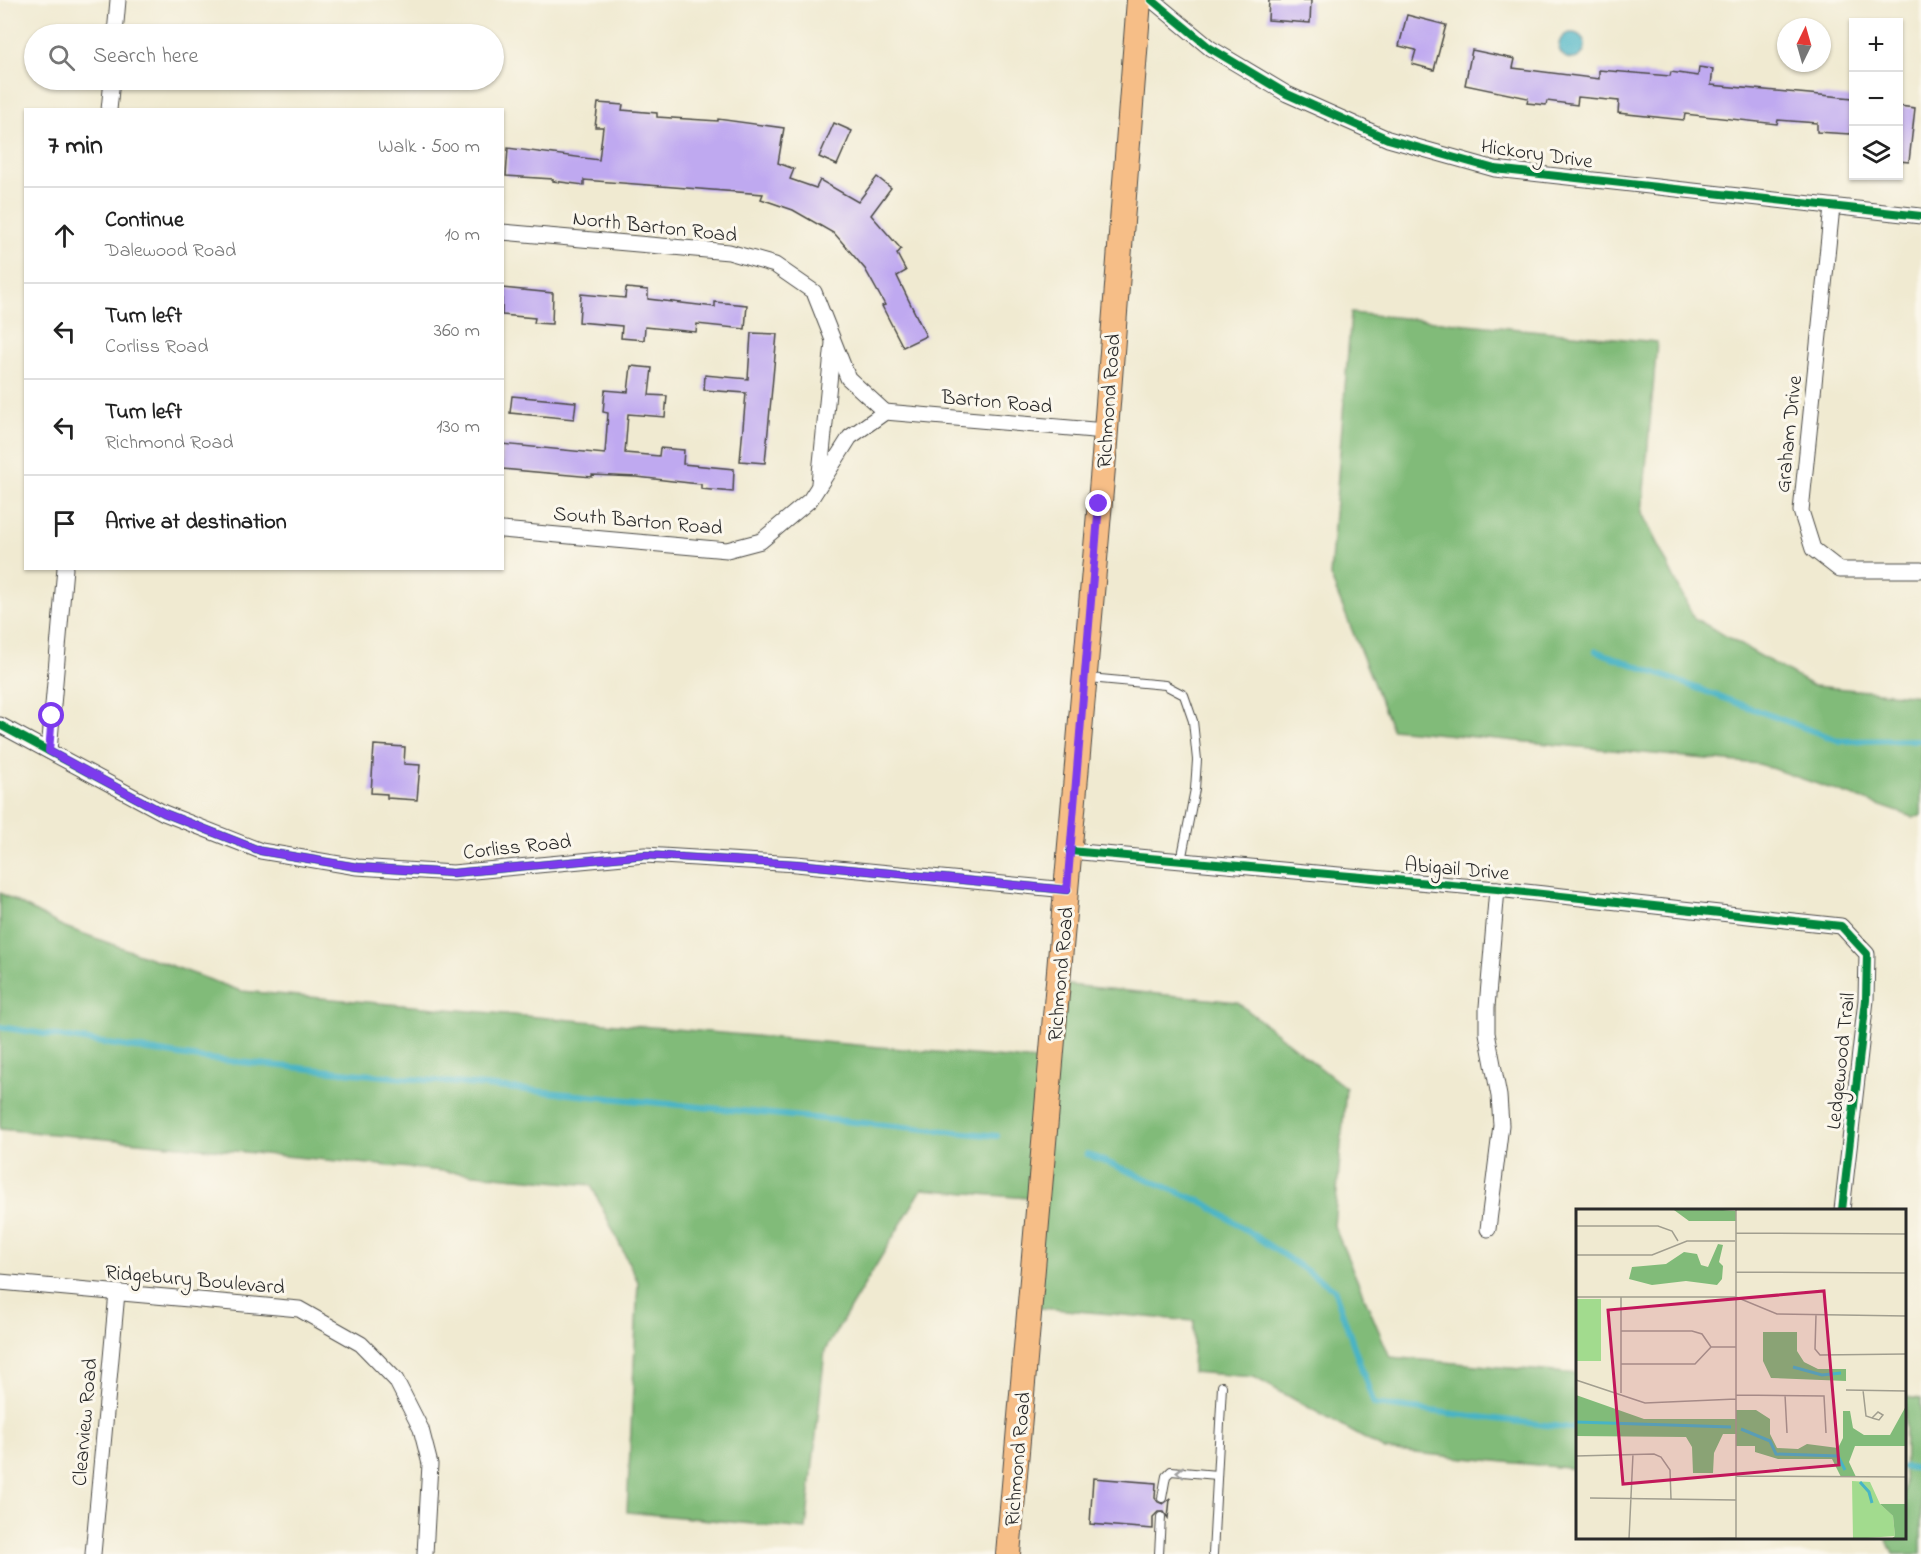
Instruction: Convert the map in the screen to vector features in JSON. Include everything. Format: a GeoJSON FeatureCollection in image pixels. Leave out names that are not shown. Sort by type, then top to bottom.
{"type":"FeatureCollection","features":[{"type":"Feature","properties":{"kind":"main road","name":"Richmond Road"},"geometry":{"type":"LineString","coordinates":[[1008,1554],[1071,851],[1139,0]]}},
{"type":"Feature","properties":{"kind":"street"},"geometry":{"type":"LineString","coordinates":[[117,24],[118,0]]}},
{"type":"Feature","properties":{"kind":"street","name":"Hickory Drive"},"geometry":{"type":"LineString","coordinates":[[1152,0],[1210,48],[1287,94],[1388,139],[1495,169],[1921,216]]}},
{"type":"Feature","properties":{"kind":"street"},"geometry":{"type":"LineString","coordinates":[[110,108],[111,90]]}},
{"type":"Feature","properties":{"kind":"street","name":"Graham Drive"},"geometry":{"type":"LineString","coordinates":[[1832,207],[1802,511],[1813,549],[1840,570],[1921,570]]}},
{"type":"Feature","properties":{"kind":"street","name":"North Barton Road"},"geometry":{"type":"LineString","coordinates":[[504,232],[729,252],[775,265],[814,292],[849,378],[885,412]]}},
{"type":"Feature","properties":{"kind":"street","name":"North Barton Road"},"geometry":{"type":"LineString","coordinates":[[819,486],[833,339]]}},
{"type":"Feature","properties":{"kind":"street","name":"Barton Road"},"geometry":{"type":"LineString","coordinates":[[885,412],[1105,431]]}},
{"type":"Feature","properties":{"kind":"street","name":"South Barton Road"},"geometry":{"type":"LineString","coordinates":[[504,530],[727,550],[760,541],[810,500],[850,437],[885,412]]}},
{"type":"Feature","properties":{"kind":"street"},"geometry":{"type":"LineString","coordinates":[[49,751],[65,570]]}},
{"type":"Feature","properties":{"kind":"street","name":"Corliss Road"},"geometry":{"type":"LineString","coordinates":[[0,726],[164,813],[261,851],[357,867],[453,873],[645,855],[796,864],[1067,890]]}},
{"type":"Feature","properties":{"kind":"street","name":"Abigail Drive"},"geometry":{"type":"LineString","coordinates":[[1071,851],[1497,889],[1841,926]]}},
{"type":"Feature","properties":{"kind":"street"},"geometry":{"type":"LineString","coordinates":[[1488,1229],[1501,1125],[1499,1096],[1487,1033],[1486,1007],[1497,889]]}},
{"type":"Feature","properties":{"kind":"street","name":"Ledgewood Trail"},"geometry":{"type":"LineString","coordinates":[[1841,926],[1867,954],[1866,999],[1842,1209]]}},
{"type":"Feature","properties":{"kind":"street","name":"Ridgebury Boulevard"},"geometry":{"type":"LineString","coordinates":[[0,1282],[299,1309],[361,1344],[396,1380],[421,1429],[430,1464],[425,1554]]}},
{"type":"Feature","properties":{"kind":"street","name":"Clearview Road"},"geometry":{"type":"LineString","coordinates":[[93,1554],[117,1293]]}},
{"type":"Feature","properties":{"kind":"lane"},"geometry":{"type":"LineString","coordinates":[[1084,678],[1165,685],[1184,695],[1193,721],[1197,760],[1195,789],[1181,861]]}},
{"type":"Feature","properties":{"kind":"lane"},"geometry":{"type":"LineString","coordinates":[[1213,1554],[1222,1386]]}},
{"type":"Feature","properties":{"kind":"lane"},"geometry":{"type":"LineString","coordinates":[[1162,1498],[1166,1476],[1171,1471],[1217,1475]]}},
{"type":"Feature","properties":{"kind":"lane"},"geometry":{"type":"LineString","coordinates":[[1159,1554],[1161,1517]]}},
{"type":"Feature","properties":{"kind":"green space"},"geometry":{"type":"Polygon","coordinates":[[[1351,313],[1657,342],[1642,513],[1694,618],[1813,686],[1921,696],[1921,816],[1913,817],[1759,764],[1392,729],[1330,576],[1351,313]]]}},
{"type":"Feature","properties":{"kind":"green space"},"geometry":{"type":"Polygon","coordinates":[[[0,893],[62,926],[241,991],[1051,1062],[1059,984],[1237,1002],[1346,1088],[1334,1226],[1390,1357],[1576,1374],[1576,1469],[1385,1450],[1254,1377],[1192,1372],[1194,1321],[1030,1307],[1039,1199],[922,1189],[825,1350],[806,1529],[627,1512],[638,1282],[591,1185],[0,1129],[0,893]]]}},
{"type":"Feature","properties":{"kind":"green space"},"geometry":{"type":"Polygon","coordinates":[[[1906,1397],[1921,1399],[1921,1554],[1893,1554],[1886,1539],[1906,1539],[1906,1397]]]}},
{"type":"Feature","properties":{"kind":"water"},"geometry":{"type":"Polygon","coordinates":[[[1572,33],[1581,37],[1585,46],[1581,55],[1572,59],[1563,55],[1559,46],[1563,37],[1572,33]]]}},
{"type":"Feature","properties":{"kind":"building"},"geometry":{"type":"Polygon","coordinates":[[[1269,0],[1311,0],[1310,23],[1268,20],[1269,0]]]}},
{"type":"Feature","properties":{"kind":"building"},"geometry":{"type":"Polygon","coordinates":[[[1407,15],[1446,25],[1434,70],[1412,64],[1416,50],[1399,46],[1407,15]]]}},
{"type":"Feature","properties":{"kind":"building"},"geometry":{"type":"Polygon","coordinates":[[[1472,50],[1515,59],[1513,68],[1599,79],[1599,70],[1670,76],[1671,72],[1698,76],[1699,67],[1713,69],[1711,85],[1849,98],[1849,134],[1817,132],[1817,123],[1778,120],[1777,124],[1685,114],[1684,120],[1618,113],[1619,101],[1578,97],[1577,105],[1547,101],[1546,105],[1527,103],[1528,98],[1465,85],[1472,50]]]}},
{"type":"Feature","properties":{"kind":"building"},"geometry":{"type":"Polygon","coordinates":[[[598,103],[623,105],[622,110],[657,113],[657,117],[718,121],[718,119],[784,128],[778,163],[794,169],[790,179],[816,188],[820,180],[858,202],[877,177],[891,188],[871,215],[901,249],[897,254],[906,271],[897,276],[926,336],[903,347],[882,306],[885,305],[865,269],[835,234],[793,210],[761,199],[763,194],[584,180],[584,185],[553,181],[553,179],[506,176],[508,148],[599,160],[603,127],[595,127],[598,103]]]}},
{"type":"Feature","properties":{"kind":"building"},"geometry":{"type":"Polygon","coordinates":[[[1903,106],[1915,108],[1909,162],[1903,161],[1903,106]]]}},
{"type":"Feature","properties":{"kind":"building"},"geometry":{"type":"Polygon","coordinates":[[[834,123],[852,131],[837,165],[819,157],[834,123]]]}},
{"type":"Feature","properties":{"kind":"building"},"geometry":{"type":"Polygon","coordinates":[[[504,288],[553,293],[552,324],[534,323],[535,318],[504,315],[504,288]]]}},
{"type":"Feature","properties":{"kind":"building"},"geometry":{"type":"Polygon","coordinates":[[[626,288],[648,290],[648,299],[715,307],[715,302],[747,305],[745,329],[697,324],[696,332],[645,327],[644,340],[621,338],[622,326],[579,322],[581,294],[625,298],[626,288]]]}},
{"type":"Feature","properties":{"kind":"building"},"geometry":{"type":"Polygon","coordinates":[[[751,333],[777,334],[765,463],[740,461],[746,393],[704,390],[705,375],[748,379],[751,333]]]}},
{"type":"Feature","properties":{"kind":"building"},"geometry":{"type":"Polygon","coordinates":[[[631,366],[652,368],[649,395],[667,396],[665,417],[628,414],[625,453],[659,456],[660,448],[684,450],[683,464],[734,469],[733,492],[701,489],[701,484],[637,477],[592,475],[592,477],[504,469],[504,444],[605,454],[608,413],[603,412],[605,390],[628,392],[631,366]]]}},
{"type":"Feature","properties":{"kind":"building"},"geometry":{"type":"Polygon","coordinates":[[[512,396],[576,402],[574,419],[510,413],[512,396]]]}},
{"type":"Feature","properties":{"kind":"building"},"geometry":{"type":"Polygon","coordinates":[[[374,745],[405,747],[404,764],[420,765],[417,800],[387,798],[387,794],[371,793],[374,745]]]}},
{"type":"Feature","properties":{"kind":"building"},"geometry":{"type":"Polygon","coordinates":[[[1093,1478],[1156,1483],[1155,1498],[1158,1502],[1163,1504],[1170,1499],[1168,1518],[1164,1512],[1158,1512],[1153,1517],[1153,1529],[1090,1524],[1093,1478]]]}},
{"type":"Feature","properties":{"kind":"waterway"},"geometry":{"type":"LineString","coordinates":[[1596,651],[1840,741],[1921,740]]}},
{"type":"Feature","properties":{"kind":"waterway"},"geometry":{"type":"LineString","coordinates":[[0,1027],[199,1058],[997,1136]]}},
{"type":"Feature","properties":{"kind":"waterway"},"geometry":{"type":"LineString","coordinates":[[1087,1154],[1207,1204],[1334,1289],[1374,1404],[1576,1429]]}},
{"type":"Feature","properties":{"kind":"waterway"},"geometry":{"type":"LineString","coordinates":[[1906,1467],[1920,1469],[1921,1472]]}},
{"type":"Feature","properties":{"kind":"cycle path"},"geometry":{"type":"LineString","coordinates":[[1152,0],[1210,48],[1287,94],[1388,139],[1495,169],[1921,216]]}},
{"type":"Feature","properties":{"kind":"cycle path"},"geometry":{"type":"LineString","coordinates":[[0,725],[164,813],[261,851],[357,867],[453,873],[645,855],[796,864],[1067,890]]}},
{"type":"Feature","properties":{"kind":"cycle path"},"geometry":{"type":"LineString","coordinates":[[1070,851],[1497,889],[1841,926],[1867,954],[1866,1000],[1842,1209]]}},
{"type":"Feature","properties":{"kind":"route"},"geometry":{"type":"LineString","coordinates":[[52,716],[49,751],[164,813],[261,851],[357,867],[453,873],[645,855],[796,864],[1067,890],[1099,504]]}}]}
